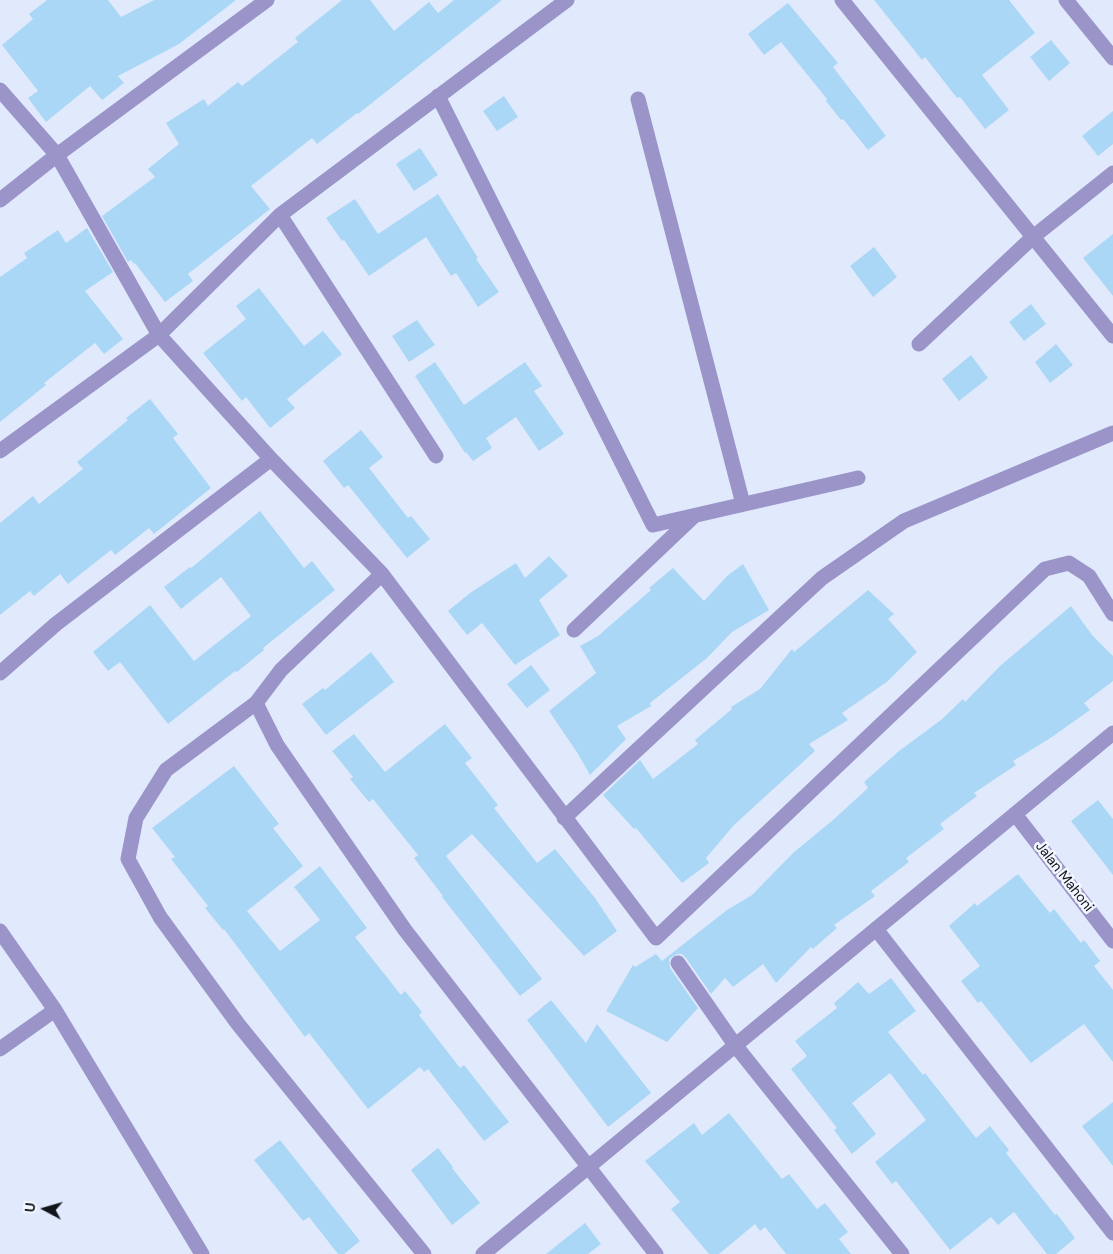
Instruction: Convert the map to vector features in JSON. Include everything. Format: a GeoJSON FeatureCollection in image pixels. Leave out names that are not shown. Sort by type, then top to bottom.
{"type":"FeatureCollection","features":[{"type":"Feature","properties":{"kind":"street"},"geometry":{"type":"LineString","coordinates":[[0,200],[57,155],[267,0]]}},
{"type":"Feature","properties":{"kind":"street"},"geometry":{"type":"LineString","coordinates":[[0,451],[159,335],[280,215],[567,0]]}},
{"type":"Feature","properties":{"kind":"street"},"geometry":{"type":"LineString","coordinates":[[842,0],[1113,336]]}},
{"type":"Feature","properties":{"kind":"street"},"geometry":{"type":"LineString","coordinates":[[1066,0],[1113,58]]}},
{"type":"Feature","properties":{"kind":"street"},"geometry":{"type":"LineString","coordinates":[[0,90],[57,155],[159,335],[271,458],[382,574],[656,938],[1045,569],[1069,563],[1089,576],[1113,614]]}},
{"type":"Feature","properties":{"kind":"street"},"geometry":{"type":"LineString","coordinates":[[438,96],[653,525],[858,478]]}},
{"type":"Feature","properties":{"kind":"street"},"geometry":{"type":"LineString","coordinates":[[638,99],[743,504]]}},
{"type":"Feature","properties":{"kind":"street"},"geometry":{"type":"LineString","coordinates":[[919,344],[1033,237],[1113,173]]}},
{"type":"Feature","properties":{"kind":"street"},"geometry":{"type":"LineString","coordinates":[[280,215],[436,456]]}},
{"type":"Feature","properties":{"kind":"street"},"geometry":{"type":"LineString","coordinates":[[564,818],[822,578],[904,521],[1113,433]]}},
{"type":"Feature","properties":{"kind":"street"},"geometry":{"type":"LineString","coordinates":[[0,673],[56,624],[271,458]]}},
{"type":"Feature","properties":{"kind":"street"},"geometry":{"type":"LineString","coordinates":[[574,630],[694,515]]}},
{"type":"Feature","properties":{"kind":"street"},"geometry":{"type":"LineString","coordinates":[[382,574],[281,670],[256,703],[166,770],[136,818],[128,859],[160,917],[238,1024],[424,1254]]}},
{"type":"Feature","properties":{"kind":"street"},"geometry":{"type":"LineString","coordinates":[[256,703],[277,745],[405,930],[587,1168],[656,1254]]}},
{"type":"Feature","properties":{"kind":"street"},"geometry":{"type":"LineString","coordinates":[[483,1254],[1113,733]]}},
{"type":"Feature","properties":{"kind":"street","name":"Jalan Mahoni"},"geometry":{"type":"LineString","coordinates":[[1015,814],[1113,941]]}},
{"type":"Feature","properties":{"kind":"street"},"geometry":{"type":"LineString","coordinates":[[876,929],[1113,1233]]}},
{"type":"Feature","properties":{"kind":"street"},"geometry":{"type":"LineString","coordinates":[[0,931],[55,1010],[202,1254]]}},
{"type":"Feature","properties":{"kind":"street"},"geometry":{"type":"LineString","coordinates":[[678,963],[735,1045],[902,1254]]}},
{"type":"Feature","properties":{"kind":"street"},"geometry":{"type":"LineString","coordinates":[[0,1049],[55,1010]]}},
{"type":"Feature","properties":{"kind":"building"},"geometry":{"type":"Polygon","coordinates":[[[47,0],[108,0],[121,17],[154,0],[236,0],[179,44],[118,76],[124,83],[102,100],[90,86],[46,122],[28,98],[38,91],[2,45],[33,19],[29,14],[47,0]]]}},
{"type":"Feature","properties":{"kind":"building"},"geometry":{"type":"Polygon","coordinates":[[[342,0],[370,0],[394,31],[429,2],[438,13],[454,0],[502,0],[358,114],[317,144],[312,138],[251,186],[270,209],[188,274],[193,281],[165,302],[135,263],[131,260],[128,262],[102,216],[155,177],[148,169],[179,144],[166,123],[204,99],[208,106],[238,82],[242,86],[298,42],[295,38],[342,0]]]}},
{"type":"Feature","properties":{"kind":"building"},"geometry":{"type":"Polygon","coordinates":[[[874,0],[1009,0],[1035,33],[982,75],[1009,110],[985,129],[960,97],[957,98],[925,57],[922,60],[874,0]]]}},
{"type":"Feature","properties":{"kind":"building"},"geometry":{"type":"Polygon","coordinates":[[[788,3],[838,63],[833,67],[886,136],[868,150],[843,119],[841,120],[826,101],[827,99],[781,42],[764,55],[748,34],[788,3]]]}},
{"type":"Feature","properties":{"kind":"building"},"geometry":{"type":"Polygon","coordinates":[[[1051,40],[1070,63],[1049,81],[1030,57],[1051,40]]]}},
{"type":"Feature","properties":{"kind":"building"},"geometry":{"type":"Polygon","coordinates":[[[504,96],[518,117],[497,131],[483,111],[504,96]]]}},
{"type":"Feature","properties":{"kind":"building"},"geometry":{"type":"Polygon","coordinates":[[[1113,111],[1113,144],[1098,156],[1082,136],[1113,111]]]}},
{"type":"Feature","properties":{"kind":"building"},"geometry":{"type":"Polygon","coordinates":[[[420,148],[438,175],[414,191],[396,164],[420,148]]]}},
{"type":"Feature","properties":{"kind":"building"},"geometry":{"type":"Polygon","coordinates":[[[438,194],[478,258],[476,259],[499,292],[478,307],[456,273],[451,276],[426,237],[369,276],[326,218],[355,199],[378,234],[438,194]]]}},
{"type":"Feature","properties":{"kind":"building"},"geometry":{"type":"Polygon","coordinates":[[[87,228],[113,272],[85,291],[123,339],[104,354],[95,343],[44,383],[46,385],[0,422],[0,277],[27,258],[24,253],[58,230],[66,243],[87,228]]]}},
{"type":"Feature","properties":{"kind":"building"},"geometry":{"type":"Polygon","coordinates":[[[1113,234],[1113,296],[1083,258],[1113,234]]]}},
{"type":"Feature","properties":{"kind":"building"},"geometry":{"type":"Polygon","coordinates":[[[874,247],[897,277],[873,297],[850,266],[874,247]]]}},
{"type":"Feature","properties":{"kind":"building"},"geometry":{"type":"Polygon","coordinates":[[[259,288],[304,346],[323,331],[342,354],[287,399],[295,408],[270,428],[246,397],[242,401],[203,353],[246,319],[236,306],[259,288]]]}},
{"type":"Feature","properties":{"kind":"building"},"geometry":{"type":"Polygon","coordinates":[[[1031,304],[1046,324],[1024,341],[1009,322],[1031,304]]]}},
{"type":"Feature","properties":{"kind":"building"},"geometry":{"type":"Polygon","coordinates":[[[417,320],[435,345],[409,362],[392,336],[417,320]]]}},
{"type":"Feature","properties":{"kind":"building"},"geometry":{"type":"Polygon","coordinates":[[[1056,344],[1073,365],[1050,383],[1035,362],[1056,344]]]}},
{"type":"Feature","properties":{"kind":"building"},"geometry":{"type":"Polygon","coordinates":[[[971,355],[988,378],[959,401],[942,379],[971,355]]]}},
{"type":"Feature","properties":{"kind":"building"},"geometry":{"type":"Polygon","coordinates":[[[435,362],[464,405],[525,362],[542,386],[534,391],[564,434],[539,451],[516,417],[486,438],[492,448],[473,461],[465,453],[415,376],[435,362]]]}},
{"type":"Feature","properties":{"kind":"building"},"geometry":{"type":"Polygon","coordinates":[[[150,399],[178,434],[173,438],[211,488],[154,534],[149,528],[115,555],[111,550],[68,584],[60,574],[34,596],[30,591],[0,615],[0,523],[33,496],[39,504],[83,469],[77,462],[128,420],[126,418],[150,399]]]}},
{"type":"Feature","properties":{"kind":"building"},"geometry":{"type":"Polygon","coordinates":[[[361,430],[383,457],[369,468],[408,518],[411,516],[430,539],[407,558],[348,485],[344,488],[323,461],[361,430]]]}},
{"type":"Feature","properties":{"kind":"building"},"geometry":{"type":"Polygon","coordinates":[[[260,511],[304,568],[312,561],[335,590],[263,648],[264,650],[237,672],[235,671],[168,724],[120,662],[108,671],[93,652],[150,605],[194,661],[251,616],[221,577],[181,609],[164,587],[191,568],[260,511]]]}},
{"type":"Feature","properties":{"kind":"building"},"geometry":{"type":"Polygon","coordinates":[[[549,556],[568,576],[539,600],[560,635],[515,665],[482,623],[467,635],[448,611],[470,593],[516,563],[525,578],[549,556]]]}},
{"type":"Feature","properties":{"kind":"building"},"geometry":{"type":"Polygon","coordinates":[[[743,564],[769,610],[732,632],[707,658],[650,703],[651,706],[617,726],[626,739],[590,775],[549,711],[596,673],[580,646],[598,636],[651,590],[649,588],[673,568],[704,601],[727,576],[743,564]]]}},
{"type":"Feature","properties":{"kind":"building"},"geometry":{"type":"Polygon","coordinates":[[[868,590],[894,614],[888,619],[917,652],[888,681],[842,713],[848,720],[809,744],[815,751],[734,825],[706,858],[709,863],[682,883],[636,828],[634,829],[603,795],[640,760],[653,779],[698,744],[695,740],[732,709],[731,707],[760,689],[792,649],[794,652],[868,590]]]}},
{"type":"Feature","properties":{"kind":"building"},"geometry":{"type":"Polygon","coordinates":[[[1071,606],[1092,635],[1113,656],[1113,681],[1084,703],[1090,710],[1049,739],[1013,761],[1016,765],[974,793],[977,796],[940,824],[944,829],[906,858],[909,862],[871,891],[875,896],[834,925],[837,928],[813,949],[811,947],[776,983],[763,964],[733,987],[725,978],[711,994],[686,958],[682,954],[677,954],[669,959],[670,968],[698,1008],[667,1042],[606,1011],[633,965],[635,967],[656,954],[662,961],[727,910],[752,895],[793,853],[868,788],[864,782],[899,751],[941,720],[963,699],[965,702],[1000,666],[1071,606]]]}},
{"type":"Feature","properties":{"kind":"building"},"geometry":{"type":"Polygon","coordinates":[[[371,652],[394,682],[326,735],[302,704],[323,688],[325,690],[371,652]]]}},
{"type":"Feature","properties":{"kind":"building"},"geometry":{"type":"Polygon","coordinates":[[[531,665],[550,690],[527,708],[507,684],[531,665]]]}},
{"type":"Feature","properties":{"kind":"building"},"geometry":{"type":"Polygon","coordinates":[[[445,724],[472,758],[465,763],[498,805],[494,808],[537,863],[555,849],[595,898],[617,931],[584,956],[472,834],[446,856],[542,979],[520,996],[442,897],[414,858],[418,855],[373,799],[369,802],[350,779],[353,777],[332,751],[354,734],[385,772],[445,724]]]}},
{"type":"Feature","properties":{"kind":"building"},"geometry":{"type":"Polygon","coordinates":[[[234,766],[279,824],[273,828],[303,866],[247,911],[280,951],[320,920],[294,887],[320,866],[367,928],[355,937],[401,995],[405,991],[422,1012],[419,1015],[460,1068],[464,1065],[509,1122],[484,1141],[428,1069],[424,1072],[420,1067],[368,1109],[309,1033],[305,1037],[224,929],[205,908],[208,906],[171,859],[175,857],[152,828],[234,766]]]}},
{"type":"Feature","properties":{"kind":"building"},"geometry":{"type":"Polygon","coordinates":[[[1098,800],[1113,819],[1113,875],[1071,821],[1098,800]]]}},
{"type":"Feature","properties":{"kind":"building"},"geometry":{"type":"Polygon","coordinates":[[[1018,874],[1050,913],[1054,909],[1081,943],[1084,940],[1100,961],[1094,966],[1113,990],[1113,1062],[1084,1024],[1031,1063],[981,1001],[978,1003],[961,981],[980,966],[949,926],[975,903],[977,906],[1018,874]]]}},
{"type":"Feature","properties":{"kind":"building"},"geometry":{"type":"Polygon","coordinates":[[[891,978],[916,1011],[888,1032],[923,1075],[925,1073],[976,1138],[990,1126],[1009,1150],[1006,1153],[1075,1238],[1056,1254],[1047,1254],[1014,1212],[998,1225],[991,1217],[950,1250],[896,1181],[892,1184],[875,1162],[926,1120],[890,1073],[852,1103],[876,1134],[852,1154],[834,1130],[837,1128],[791,1069],[807,1056],[795,1041],[837,1008],[834,1003],[858,982],[869,994],[891,978]]]}},
{"type":"Feature","properties":{"kind":"building"},"geometry":{"type":"Polygon","coordinates":[[[551,1000],[586,1043],[597,1024],[651,1093],[608,1127],[527,1020],[551,1000]]]}},
{"type":"Feature","properties":{"kind":"building"},"geometry":{"type":"Polygon","coordinates":[[[1113,1102],[1113,1166],[1082,1126],[1113,1102]]]}},
{"type":"Feature","properties":{"kind":"building"},"geometry":{"type":"Polygon","coordinates":[[[729,1113],[782,1179],[789,1174],[817,1209],[825,1203],[848,1232],[839,1239],[851,1254],[786,1254],[765,1227],[760,1231],[755,1224],[719,1254],[709,1254],[671,1209],[680,1202],[645,1161],[694,1123],[702,1135],[729,1113]]]}},
{"type":"Feature","properties":{"kind":"building"},"geometry":{"type":"Polygon","coordinates":[[[280,1140],[360,1241],[344,1254],[338,1254],[309,1217],[303,1221],[254,1160],[280,1140]]]}},
{"type":"Feature","properties":{"kind":"building"},"geometry":{"type":"Polygon","coordinates":[[[438,1148],[480,1203],[452,1225],[411,1170],[438,1148]]]}},
{"type":"Feature","properties":{"kind":"building"},"geometry":{"type":"Polygon","coordinates":[[[585,1223],[601,1244],[588,1254],[546,1254],[585,1223]]]}}]}
